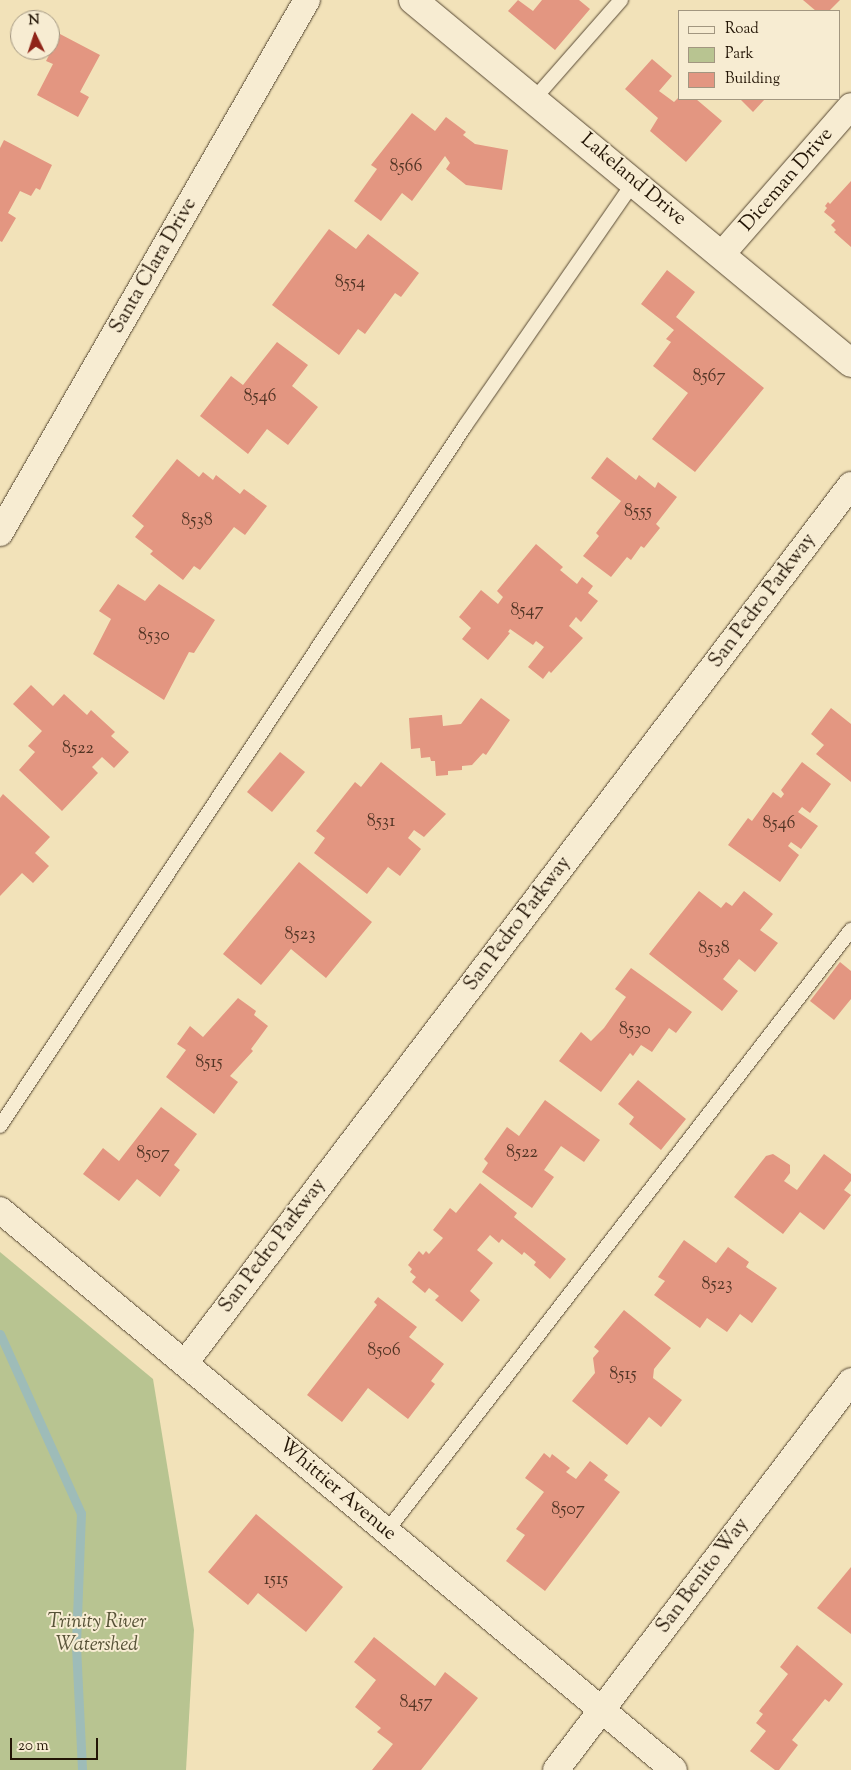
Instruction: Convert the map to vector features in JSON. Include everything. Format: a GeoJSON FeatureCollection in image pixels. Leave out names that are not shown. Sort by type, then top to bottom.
{"type":"FeatureCollection","features":[{"type":"Feature","properties":{"kind":"street","name":"Santa Clara Drive"},"geometry":{"type":"LineString","coordinates":[[0,533],[307,0]]}},
{"type":"Feature","properties":{"kind":"street","name":"Lakeland Drive"},"geometry":{"type":"LineString","coordinates":[[413,0],[722,254],[851,363]]}},
{"type":"Feature","properties":{"kind":"street","name":"Diceman Drive"},"geometry":{"type":"LineString","coordinates":[[722,254],[851,106]]}},
{"type":"Feature","properties":{"kind":"street","name":"San Pedro Parkway"},"geometry":{"type":"LineString","coordinates":[[185,1363],[851,485]]}},
{"type":"Feature","properties":{"kind":"street","name":"Whittier Avenue"},"geometry":{"type":"LineString","coordinates":[[0,1210],[674,1770]]}},
{"type":"Feature","properties":{"kind":"street","name":"San Benito Way"},"geometry":{"type":"LineString","coordinates":[[556,1770],[851,1381]]}},
{"type":"Feature","properties":{"kind":"lane"},"geometry":{"type":"LineString","coordinates":[[534,99],[620,0]]}},
{"type":"Feature","properties":{"kind":"lane"},"geometry":{"type":"LineString","coordinates":[[0,1126],[465,426],[634,182]]}},
{"type":"Feature","properties":{"kind":"lane"},"geometry":{"type":"LineString","coordinates":[[386,1532],[851,930]]}},
{"type":"Feature","properties":{"kind":"green space","name":"Trinity River Watershed"},"geometry":{"type":"Polygon","coordinates":[[[0,1252],[153,1379],[194,1630],[186,1770],[0,1770],[0,1252]]]}},
{"type":"Feature","properties":{"kind":"building"},"geometry":{"type":"Polygon","coordinates":[[[518,0],[533,11],[542,0],[579,0],[590,9],[555,50],[508,11],[518,0]]]}},
{"type":"Feature","properties":{"kind":"building"},"geometry":{"type":"Polygon","coordinates":[[[803,0],[840,0],[830,10],[815,10],[803,0]]]}},
{"type":"Feature","properties":{"kind":"building"},"geometry":{"type":"Polygon","coordinates":[[[60,34],[100,55],[80,92],[89,97],[78,117],[37,95],[53,64],[46,61],[60,60],[60,34]]]}},
{"type":"Feature","properties":{"kind":"building"},"geometry":{"type":"Polygon","coordinates":[[[652,59],[672,76],[659,91],[674,102],[678,98],[678,100],[697,100],[722,121],[686,162],[650,131],[658,118],[625,89],[652,59]]]}},
{"type":"Feature","properties":{"kind":"building"},"geometry":{"type":"Polygon","coordinates":[[[741,100],[764,100],[753,112],[741,100]]]}},
{"type":"Feature","properties":{"kind":"building"},"geometry":{"type":"Polygon","coordinates":[[[412,113],[435,131],[446,117],[466,132],[463,135],[475,144],[508,150],[502,190],[466,185],[446,169],[450,163],[445,156],[412,201],[402,193],[381,221],[354,201],[377,169],[371,165],[412,113]]]}},
{"type":"Feature","properties":{"kind":"building"},"geometry":{"type":"Polygon","coordinates":[[[4,140],[52,165],[40,190],[36,188],[31,196],[20,191],[8,213],[16,218],[2,242],[0,241],[0,148],[4,140]]]}},
{"type":"Feature","properties":{"kind":"building"},"geometry":{"type":"Polygon","coordinates":[[[851,181],[851,247],[834,232],[836,230],[831,225],[835,221],[824,212],[828,202],[830,204],[851,181]]]}},
{"type":"Feature","properties":{"kind":"building"},"geometry":{"type":"Polygon","coordinates":[[[329,229],[356,249],[368,234],[419,273],[401,297],[395,293],[365,334],[358,329],[339,355],[272,305],[329,229]]]}},
{"type":"Feature","properties":{"kind":"building"},"geometry":{"type":"Polygon","coordinates":[[[667,270],[695,292],[676,317],[764,388],[695,472],[652,439],[688,393],[653,366],[671,342],[666,339],[674,330],[641,304],[667,270]]]}},
{"type":"Feature","properties":{"kind":"building"},"geometry":{"type":"Polygon","coordinates":[[[277,342],[308,365],[292,386],[318,407],[288,445],[267,429],[248,454],[200,416],[231,376],[243,385],[277,342]]]}},
{"type":"Feature","properties":{"kind":"building"},"geometry":{"type":"Polygon","coordinates":[[[607,457],[636,480],[639,475],[655,488],[658,482],[677,497],[656,524],[660,528],[644,548],[641,546],[631,560],[627,557],[611,577],[583,556],[599,536],[596,533],[621,501],[591,478],[607,457]]]}},
{"type":"Feature","properties":{"kind":"building"},"geometry":{"type":"Polygon","coordinates":[[[177,459],[199,477],[203,472],[213,480],[216,475],[240,494],[244,489],[267,506],[245,535],[234,527],[200,570],[194,566],[183,580],[150,554],[153,551],[135,537],[144,526],[132,516],[177,459]]]}},
{"type":"Feature","properties":{"kind":"building"},"geometry":{"type":"Polygon","coordinates":[[[536,544],[563,567],[560,570],[577,584],[582,577],[593,586],[588,593],[598,601],[581,622],[576,617],[569,626],[583,638],[551,673],[549,671],[543,679],[528,667],[544,647],[536,641],[533,645],[510,629],[508,632],[510,633],[488,660],[462,639],[471,628],[459,617],[481,590],[498,604],[503,597],[497,591],[536,544]]]}},
{"type":"Feature","properties":{"kind":"building"},"geometry":{"type":"Polygon","coordinates":[[[118,584],[145,601],[159,584],[215,620],[194,653],[189,652],[164,700],[93,654],[111,619],[99,611],[118,584]]]}},
{"type":"Feature","properties":{"kind":"building"},"geometry":{"type":"Polygon","coordinates":[[[31,685],[53,706],[64,694],[87,715],[91,710],[115,732],[111,736],[129,752],[114,768],[102,757],[92,767],[98,773],[62,811],[19,770],[35,752],[28,746],[42,731],[13,704],[31,685]]]}},
{"type":"Feature","properties":{"kind":"building"},"geometry":{"type":"Polygon","coordinates":[[[481,698],[510,720],[486,755],[483,753],[472,765],[462,766],[462,770],[448,771],[448,775],[436,776],[435,761],[431,761],[430,757],[421,758],[420,748],[411,749],[409,718],[442,715],[443,726],[461,724],[481,698]]]}},
{"type":"Feature","properties":{"kind":"building"},"geometry":{"type":"Polygon","coordinates":[[[831,708],[851,724],[851,782],[816,754],[824,745],[811,734],[831,708]]]}},
{"type":"Feature","properties":{"kind":"building"},"geometry":{"type":"Polygon","coordinates":[[[280,752],[305,772],[272,812],[247,792],[280,752]]]}},
{"type":"Feature","properties":{"kind":"building"},"geometry":{"type":"Polygon","coordinates":[[[381,762],[446,814],[424,837],[414,830],[408,838],[421,849],[400,876],[388,867],[367,894],[314,853],[325,838],[316,831],[355,782],[361,787],[381,762]]]}},
{"type":"Feature","properties":{"kind":"building"},"geometry":{"type":"Polygon","coordinates":[[[802,762],[831,784],[810,813],[802,807],[798,812],[818,826],[801,849],[791,842],[788,846],[799,855],[780,882],[728,845],[748,818],[752,821],[773,792],[781,798],[784,794],[781,790],[802,762]]]}},
{"type":"Feature","properties":{"kind":"building"},"geometry":{"type":"Polygon","coordinates":[[[3,794],[50,837],[35,853],[49,866],[33,883],[22,873],[0,896],[0,798],[3,794]]]}},
{"type":"Feature","properties":{"kind":"building"},"geometry":{"type":"Polygon","coordinates":[[[299,862],[372,922],[326,978],[291,949],[261,985],[223,954],[299,862]]]}},
{"type":"Feature","properties":{"kind":"building"},"geometry":{"type":"Polygon","coordinates":[[[699,891],[721,908],[726,902],[732,906],[744,891],[773,914],[760,930],[778,943],[755,972],[739,959],[723,979],[738,991],[722,1011],[649,954],[699,891]]]}},
{"type":"Feature","properties":{"kind":"building"},"geometry":{"type":"Polygon","coordinates":[[[840,962],[851,971],[851,999],[834,1020],[810,1001],[840,962]]]}},
{"type":"Feature","properties":{"kind":"building"},"geometry":{"type":"Polygon","coordinates":[[[631,968],[692,1012],[676,1033],[669,1028],[652,1052],[641,1045],[633,1056],[630,1053],[601,1092],[559,1061],[581,1032],[591,1041],[604,1028],[626,997],[615,989],[631,968]]]}},
{"type":"Feature","properties":{"kind":"building"},"geometry":{"type":"Polygon","coordinates":[[[238,998],[256,1011],[254,1015],[268,1026],[251,1049],[253,1051],[230,1076],[238,1082],[214,1114],[166,1077],[186,1050],[177,1044],[190,1026],[203,1037],[238,998]]]}},
{"type":"Feature","properties":{"kind":"building"},"geometry":{"type":"Polygon","coordinates":[[[638,1080],[686,1119],[661,1150],[629,1124],[634,1117],[618,1104],[638,1080]]]}},
{"type":"Feature","properties":{"kind":"building"},"geometry":{"type":"Polygon","coordinates":[[[545,1100],[600,1140],[584,1162],[561,1146],[544,1170],[554,1177],[532,1208],[482,1172],[488,1163],[484,1159],[507,1127],[519,1136],[545,1100]]]}},
{"type":"Feature","properties":{"kind":"building"},"geometry":{"type":"Polygon","coordinates":[[[161,1107],[197,1134],[174,1165],[180,1170],[160,1197],[137,1179],[119,1201],[83,1174],[103,1148],[119,1161],[161,1107]]]}},
{"type":"Feature","properties":{"kind":"building"},"geometry":{"type":"Polygon","coordinates":[[[773,1154],[790,1165],[790,1173],[784,1181],[797,1190],[824,1154],[851,1174],[851,1181],[844,1190],[851,1195],[824,1230],[800,1212],[783,1234],[734,1197],[766,1156],[773,1154]]]}},
{"type":"Feature","properties":{"kind":"building"},"geometry":{"type":"Polygon","coordinates":[[[480,1183],[517,1213],[514,1217],[566,1259],[550,1279],[534,1265],[536,1262],[524,1252],[522,1255],[502,1239],[499,1243],[490,1235],[477,1250],[493,1263],[470,1291],[480,1300],[462,1322],[435,1300],[439,1296],[429,1288],[425,1293],[412,1282],[416,1277],[410,1272],[412,1269],[408,1265],[419,1251],[423,1255],[426,1251],[429,1254],[443,1238],[433,1230],[450,1208],[456,1213],[480,1183]]]}},
{"type":"Feature","properties":{"kind":"building"},"geometry":{"type":"Polygon","coordinates":[[[684,1240],[716,1263],[728,1247],[749,1262],[746,1267],[777,1288],[752,1323],[740,1314],[727,1332],[707,1318],[700,1328],[654,1295],[665,1281],[658,1277],[684,1240]]]}},
{"type":"Feature","properties":{"kind":"building"},"geometry":{"type":"Polygon","coordinates":[[[378,1297],[417,1327],[409,1337],[444,1364],[431,1381],[435,1384],[408,1419],[368,1388],[342,1422],[307,1395],[377,1305],[374,1302],[378,1297]]]}},
{"type":"Feature","properties":{"kind":"building"},"geometry":{"type":"Polygon","coordinates":[[[624,1310],[671,1348],[654,1369],[653,1378],[682,1400],[661,1427],[649,1417],[627,1445],[572,1401],[595,1373],[593,1358],[599,1351],[594,1347],[624,1310]]]}},
{"type":"Feature","properties":{"kind":"building"},"geometry":{"type":"Polygon","coordinates":[[[544,1453],[550,1458],[552,1454],[570,1468],[566,1472],[576,1479],[590,1461],[608,1475],[604,1480],[620,1492],[545,1591],[506,1561],[525,1535],[516,1529],[544,1492],[525,1478],[544,1453]]]}},
{"type":"Feature","properties":{"kind":"building"},"geometry":{"type":"Polygon","coordinates":[[[256,1514],[343,1587],[306,1632],[258,1593],[248,1605],[208,1572],[256,1514]]]}},
{"type":"Feature","properties":{"kind":"building"},"geometry":{"type":"Polygon","coordinates":[[[851,1567],[851,1634],[817,1608],[851,1567]]]}},
{"type":"Feature","properties":{"kind":"building"},"geometry":{"type":"Polygon","coordinates":[[[374,1637],[435,1686],[445,1672],[478,1698],[421,1770],[372,1770],[393,1744],[377,1732],[381,1728],[355,1707],[376,1680],[354,1662],[374,1637]]]}},
{"type":"Feature","properties":{"kind":"building"},"geometry":{"type":"Polygon","coordinates":[[[797,1645],[843,1684],[829,1702],[825,1699],[792,1740],[798,1745],[779,1770],[775,1770],[750,1751],[766,1731],[756,1723],[763,1714],[759,1711],[788,1674],[780,1667],[797,1645]]]}},
{"type":"Feature","properties":{"kind":"waterway","name":"Trinity River Watershed"},"geometry":{"type":"LineString","coordinates":[[0,1334],[81,1513],[76,1646],[82,1770]]}}]}
